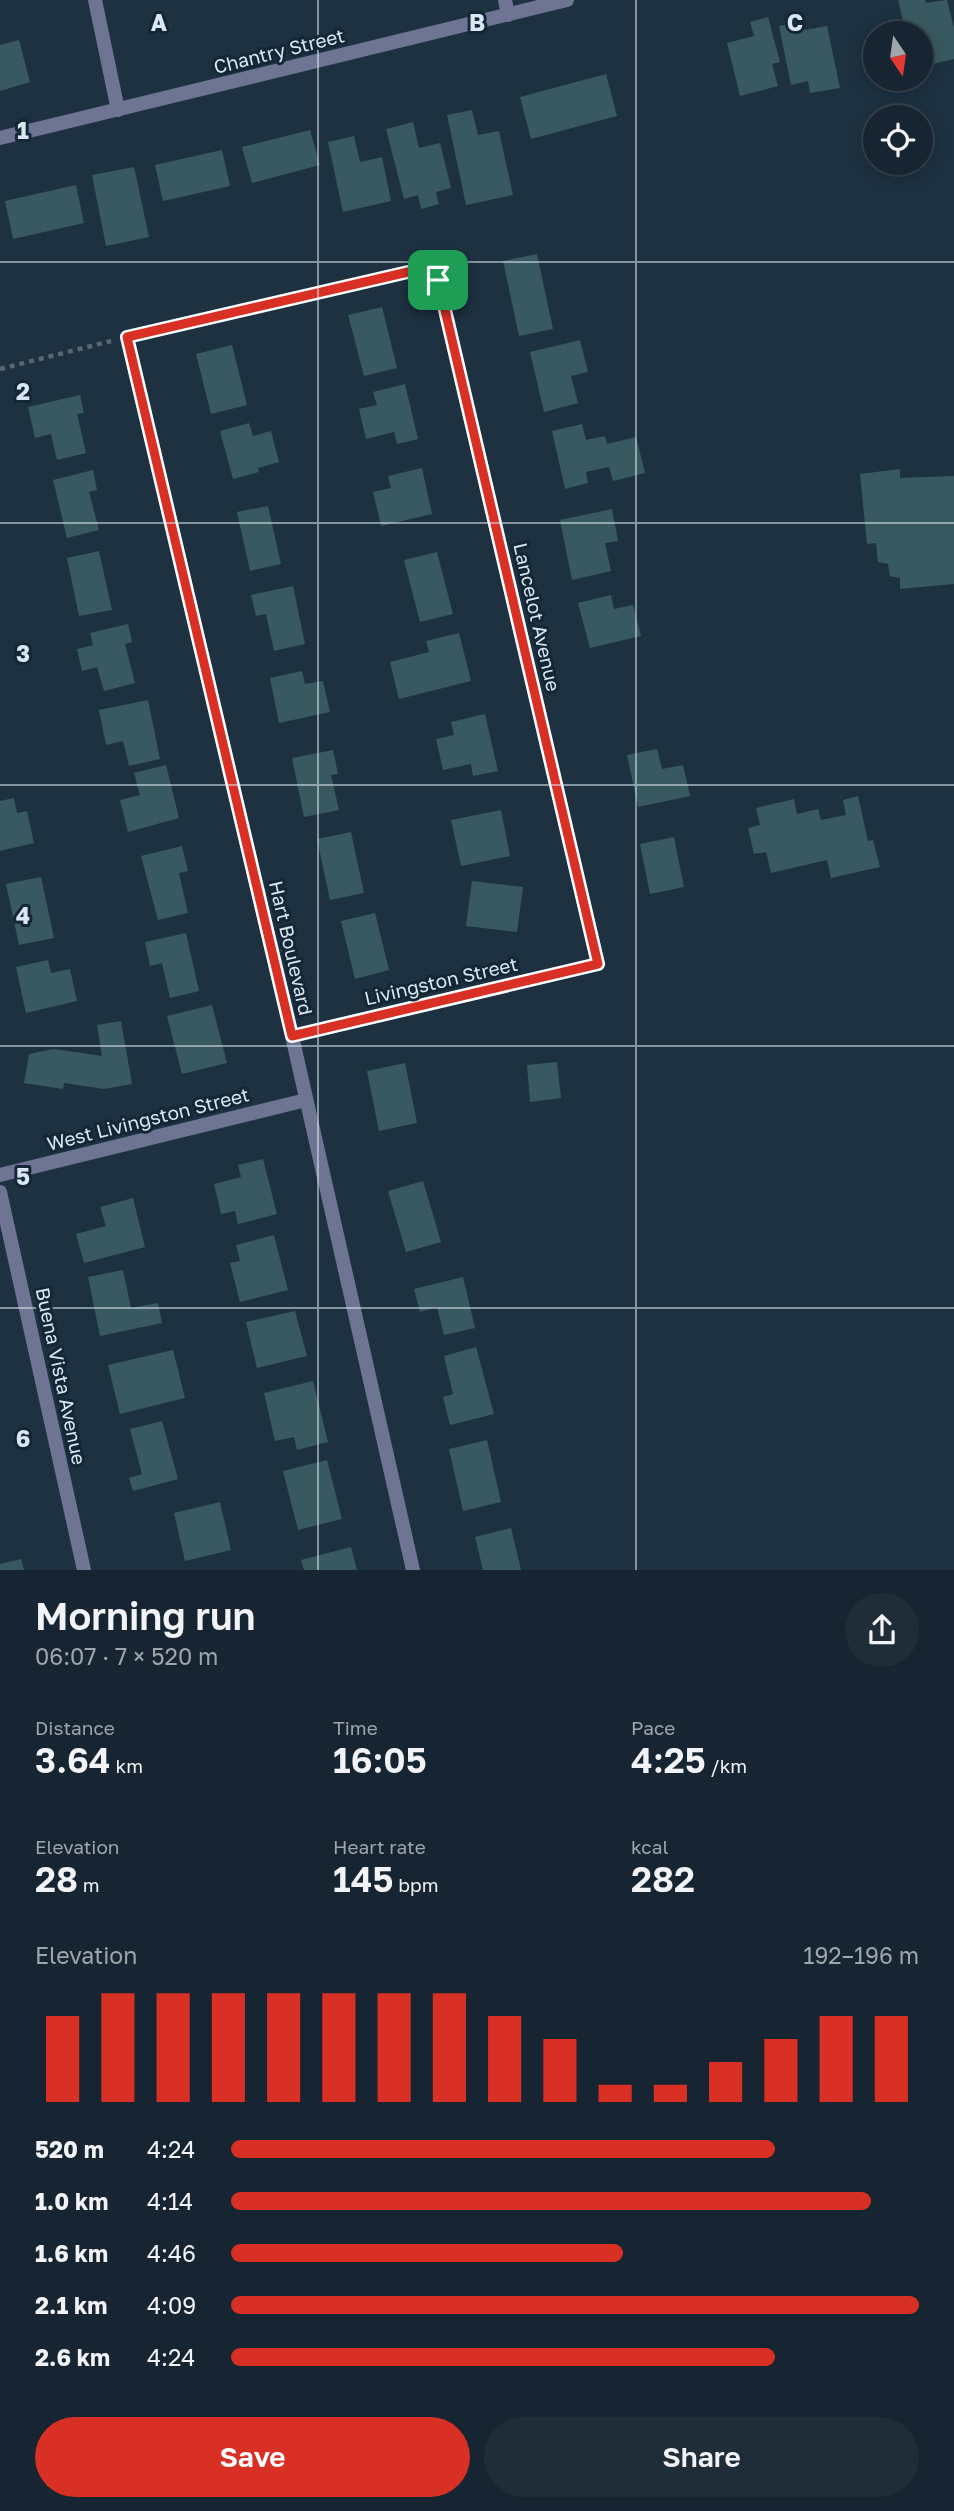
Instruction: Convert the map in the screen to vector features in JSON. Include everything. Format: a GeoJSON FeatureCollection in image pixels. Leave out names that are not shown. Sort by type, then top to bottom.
{"type":"FeatureCollection","features":[{"type":"Feature","properties":{"kind":"street"},"geometry":{"type":"LineString","coordinates":[[96,0],[118,110]]}},
{"type":"Feature","properties":{"kind":"street"},"geometry":{"type":"LineString","coordinates":[[505,0],[508,15]]}},
{"type":"Feature","properties":{"kind":"street","name":"Chantry Street"},"geometry":{"type":"LineString","coordinates":[[0,138],[567,0]]}},
{"type":"Feature","properties":{"kind":"street","name":"Lancelot Avenue"},"geometry":{"type":"LineString","coordinates":[[438,280],[598,964]]}},
{"type":"Feature","properties":{"kind":"street","name":"Hart Boulevard"},"geometry":{"type":"LineString","coordinates":[[127,337],[292,1036],[413,1570]]}},
{"type":"Feature","properties":{"kind":"street","name":"Livingston Street"},"geometry":{"type":"LineString","coordinates":[[292,1036],[598,964]]}},
{"type":"Feature","properties":{"kind":"street","name":"West Livingston Street"},"geometry":{"type":"LineString","coordinates":[[0,1175],[306,1100]]}},
{"type":"Feature","properties":{"kind":"street","name":"Buena Vista Avenue"},"geometry":{"type":"LineString","coordinates":[[0,1192],[84,1570]]}},
{"type":"Feature","properties":{"kind":"path"},"geometry":{"type":"LineString","coordinates":[[0,369],[408,272],[421,273],[438,280]]}},
{"type":"Feature","properties":{"kind":"building"},"geometry":{"type":"Polygon","coordinates":[[[898,0],[925,0],[926,3],[947,0],[954,28],[954,59],[933,64],[933,21],[903,21],[898,0]]]}},
{"type":"Feature","properties":{"kind":"building"},"geometry":{"type":"Polygon","coordinates":[[[768,17],[780,62],[772,64],[778,86],[740,96],[727,43],[754,36],[750,22],[768,17]]]}},
{"type":"Feature","properties":{"kind":"building"},"geometry":{"type":"Polygon","coordinates":[[[803,21],[805,30],[827,26],[840,88],[810,93],[808,81],[791,85],[779,26],[803,21]]]}},
{"type":"Feature","properties":{"kind":"building"},"geometry":{"type":"Polygon","coordinates":[[[19,40],[30,82],[0,91],[0,45],[19,40]]]}},
{"type":"Feature","properties":{"kind":"building"},"geometry":{"type":"Polygon","coordinates":[[[606,74],[617,116],[531,139],[520,97],[606,74]]]}},
{"type":"Feature","properties":{"kind":"building"},"geometry":{"type":"Polygon","coordinates":[[[472,110],[478,135],[499,131],[513,195],[466,205],[447,115],[472,110]]]}},
{"type":"Feature","properties":{"kind":"building"},"geometry":{"type":"Polygon","coordinates":[[[413,122],[419,148],[440,143],[451,188],[436,192],[439,204],[421,209],[418,195],[404,199],[386,129],[413,122]]]}},
{"type":"Feature","properties":{"kind":"building"},"geometry":{"type":"Polygon","coordinates":[[[310,130],[320,165],[252,183],[242,147],[310,130]]]}},
{"type":"Feature","properties":{"kind":"building"},"geometry":{"type":"Polygon","coordinates":[[[354,136],[360,162],[382,157],[391,201],[343,212],[328,142],[354,136]]]}},
{"type":"Feature","properties":{"kind":"building"},"geometry":{"type":"Polygon","coordinates":[[[222,150],[230,186],[163,201],[155,165],[222,150]]]}},
{"type":"Feature","properties":{"kind":"building"},"geometry":{"type":"Polygon","coordinates":[[[134,167],[149,237],[106,246],[92,175],[134,167]]]}},
{"type":"Feature","properties":{"kind":"building"},"geometry":{"type":"Polygon","coordinates":[[[76,185],[84,223],[13,239],[5,201],[76,185]]]}},
{"type":"Feature","properties":{"kind":"building"},"geometry":{"type":"Polygon","coordinates":[[[537,254],[553,329],[519,336],[503,261],[537,254]]]}},
{"type":"Feature","properties":{"kind":"building"},"geometry":{"type":"Polygon","coordinates":[[[382,307],[397,368],[364,376],[348,315],[382,307]]]}},
{"type":"Feature","properties":{"kind":"building"},"geometry":{"type":"Polygon","coordinates":[[[580,340],[588,372],[571,376],[578,403],[544,412],[530,352],[580,340]]]}},
{"type":"Feature","properties":{"kind":"building"},"geometry":{"type":"Polygon","coordinates":[[[232,345],[247,405],[211,414],[196,354],[232,345]]]}},
{"type":"Feature","properties":{"kind":"building"},"geometry":{"type":"Polygon","coordinates":[[[405,384],[418,439],[397,444],[394,432],[366,439],[359,409],[377,405],[373,392],[405,384]]]}},
{"type":"Feature","properties":{"kind":"building"},"geometry":{"type":"Polygon","coordinates":[[[80,395],[84,413],[77,414],[86,453],[57,460],[51,434],[35,438],[28,407],[80,395]]]}},
{"type":"Feature","properties":{"kind":"building"},"geometry":{"type":"Polygon","coordinates":[[[249,423],[253,436],[271,431],[279,462],[258,468],[259,472],[233,479],[220,431],[249,423]]]}},
{"type":"Feature","properties":{"kind":"building"},"geometry":{"type":"Polygon","coordinates":[[[582,424],[586,440],[605,436],[607,444],[636,437],[645,473],[613,481],[609,467],[586,472],[588,483],[565,489],[552,431],[582,424]]]}},
{"type":"Feature","properties":{"kind":"building"},"geometry":{"type":"Polygon","coordinates":[[[422,468],[432,514],[381,526],[373,492],[391,488],[388,476],[422,468]]]}},
{"type":"Feature","properties":{"kind":"building"},"geometry":{"type":"Polygon","coordinates":[[[900,469],[900,478],[954,476],[954,584],[900,589],[900,578],[890,576],[888,564],[878,562],[876,543],[867,544],[860,474],[900,469]]]}},
{"type":"Feature","properties":{"kind":"building"},"geometry":{"type":"Polygon","coordinates":[[[93,470],[97,490],[89,492],[99,530],[67,538],[53,480],[93,470]]]}},
{"type":"Feature","properties":{"kind":"building"},"geometry":{"type":"Polygon","coordinates":[[[268,506],[281,564],[250,571],[237,512],[268,506]]]}},
{"type":"Feature","properties":{"kind":"building"},"geometry":{"type":"Polygon","coordinates":[[[612,509],[618,541],[605,543],[611,571],[572,580],[560,520],[612,509]]]}},
{"type":"Feature","properties":{"kind":"building"},"geometry":{"type":"Polygon","coordinates":[[[99,551],[112,610],[79,616],[67,558],[99,551]]]}},
{"type":"Feature","properties":{"kind":"building"},"geometry":{"type":"Polygon","coordinates":[[[437,552],[453,614],[420,622],[404,560],[437,552]]]}},
{"type":"Feature","properties":{"kind":"building"},"geometry":{"type":"Polygon","coordinates":[[[293,586],[305,644],[274,651],[266,614],[256,616],[251,595],[293,586]]]}},
{"type":"Feature","properties":{"kind":"building"},"geometry":{"type":"Polygon","coordinates":[[[611,595],[614,609],[633,605],[641,636],[590,648],[578,603],[611,595]]]}},
{"type":"Feature","properties":{"kind":"building"},"geometry":{"type":"Polygon","coordinates":[[[128,624],[132,642],[125,644],[135,683],[104,691],[97,667],[82,671],[77,649],[93,645],[90,633],[128,624]]]}},
{"type":"Feature","properties":{"kind":"building"},"geometry":{"type":"Polygon","coordinates":[[[459,633],[471,681],[399,699],[390,662],[429,652],[426,641],[459,633]]]}},
{"type":"Feature","properties":{"kind":"building"},"geometry":{"type":"Polygon","coordinates":[[[302,671],[305,684],[323,681],[330,712],[279,723],[270,678],[302,671]]]}},
{"type":"Feature","properties":{"kind":"building"},"geometry":{"type":"Polygon","coordinates":[[[148,700],[160,759],[129,766],[123,741],[106,745],[99,710],[148,700]]]}},
{"type":"Feature","properties":{"kind":"building"},"geometry":{"type":"Polygon","coordinates":[[[485,714],[498,771],[473,776],[471,764],[443,770],[436,739],[454,735],[451,722],[485,714]]]}},
{"type":"Feature","properties":{"kind":"building"},"geometry":{"type":"Polygon","coordinates":[[[657,749],[662,769],[683,765],[690,796],[638,807],[627,755],[657,749]]]}},
{"type":"Feature","properties":{"kind":"building"},"geometry":{"type":"Polygon","coordinates":[[[333,750],[338,774],[331,775],[339,810],[304,817],[292,758],[333,750]]]}},
{"type":"Feature","properties":{"kind":"building"},"geometry":{"type":"Polygon","coordinates":[[[166,765],[179,818],[128,832],[120,800],[140,795],[134,773],[166,765]]]}},
{"type":"Feature","properties":{"kind":"building"},"geometry":{"type":"Polygon","coordinates":[[[858,796],[868,841],[873,840],[880,867],[831,878],[827,860],[771,873],[766,852],[754,854],[748,828],[760,825],[756,808],[794,799],[797,814],[818,809],[821,820],[846,815],[843,800],[858,796]]]}},
{"type":"Feature","properties":{"kind":"building"},"geometry":{"type":"Polygon","coordinates":[[[14,798],[17,813],[27,811],[34,843],[0,851],[0,801],[14,798]]]}},
{"type":"Feature","properties":{"kind":"building"},"geometry":{"type":"Polygon","coordinates":[[[501,810],[510,856],[461,866],[451,820],[501,810]]]}},
{"type":"Feature","properties":{"kind":"building"},"geometry":{"type":"Polygon","coordinates":[[[351,832],[364,893],[330,900],[317,839],[351,832]]]}},
{"type":"Feature","properties":{"kind":"building"},"geometry":{"type":"Polygon","coordinates":[[[674,837],[684,887],[650,894],[640,844],[674,837]]]}},
{"type":"Feature","properties":{"kind":"building"},"geometry":{"type":"Polygon","coordinates":[[[182,846],[188,871],[179,873],[188,913],[158,920],[141,856],[182,846]]]}},
{"type":"Feature","properties":{"kind":"building"},"geometry":{"type":"Polygon","coordinates":[[[41,877],[54,938],[19,945],[6,884],[41,877]]]}},
{"type":"Feature","properties":{"kind":"building"},"geometry":{"type":"Polygon","coordinates":[[[472,881],[523,887],[517,932],[466,926],[472,881]]]}},
{"type":"Feature","properties":{"kind":"building"},"geometry":{"type":"Polygon","coordinates":[[[375,913],[389,970],[355,979],[341,921],[375,913]]]}},
{"type":"Feature","properties":{"kind":"building"},"geometry":{"type":"Polygon","coordinates":[[[186,933],[199,991],[170,998],[162,963],[150,966],[145,942],[186,933]]]}},
{"type":"Feature","properties":{"kind":"building"},"geometry":{"type":"Polygon","coordinates":[[[48,960],[51,973],[70,969],[77,1001],[26,1013],[16,967],[48,960]]]}},
{"type":"Feature","properties":{"kind":"building"},"geometry":{"type":"Polygon","coordinates":[[[212,1005],[227,1063],[182,1074],[167,1016],[212,1005]]]}},
{"type":"Feature","properties":{"kind":"building"},"geometry":{"type":"Polygon","coordinates":[[[121,1021],[132,1084],[104,1089],[64,1083],[63,1089],[24,1083],[29,1054],[54,1049],[102,1056],[97,1025],[121,1021]]]}},
{"type":"Feature","properties":{"kind":"building"},"geometry":{"type":"Polygon","coordinates":[[[557,1062],[561,1098],[530,1102],[527,1065],[557,1062]]]}},
{"type":"Feature","properties":{"kind":"building"},"geometry":{"type":"Polygon","coordinates":[[[405,1063],[417,1123],[379,1131],[367,1071],[405,1063]]]}},
{"type":"Feature","properties":{"kind":"building"},"geometry":{"type":"Polygon","coordinates":[[[263,1159],[277,1214],[238,1224],[235,1211],[221,1214],[214,1184],[241,1177],[238,1165],[263,1159]]]}},
{"type":"Feature","properties":{"kind":"building"},"geometry":{"type":"Polygon","coordinates":[[[423,1181],[441,1242],[406,1252],[388,1191],[423,1181]]]}},
{"type":"Feature","properties":{"kind":"building"},"geometry":{"type":"Polygon","coordinates":[[[133,1198],[145,1247],[84,1263],[76,1234],[106,1226],[100,1207],[133,1198]]]}},
{"type":"Feature","properties":{"kind":"building"},"geometry":{"type":"Polygon","coordinates":[[[274,1235],[288,1290],[240,1302],[230,1263],[240,1261],[236,1245],[274,1235]]]}},
{"type":"Feature","properties":{"kind":"building"},"geometry":{"type":"Polygon","coordinates":[[[123,1270],[131,1308],[158,1303],[162,1323],[100,1336],[88,1277],[123,1270]]]}},
{"type":"Feature","properties":{"kind":"building"},"geometry":{"type":"Polygon","coordinates":[[[463,1277],[475,1328],[444,1335],[437,1307],[420,1312],[414,1289],[463,1277]]]}},
{"type":"Feature","properties":{"kind":"building"},"geometry":{"type":"Polygon","coordinates":[[[295,1311],[307,1356],[257,1368],[246,1322],[295,1311]]]}},
{"type":"Feature","properties":{"kind":"building"},"geometry":{"type":"Polygon","coordinates":[[[476,1347],[494,1414],[450,1425],[443,1397],[453,1394],[444,1356],[476,1347]]]}},
{"type":"Feature","properties":{"kind":"building"},"geometry":{"type":"Polygon","coordinates":[[[173,1350],[185,1398],[120,1414],[108,1365],[173,1350]]]}},
{"type":"Feature","properties":{"kind":"building"},"geometry":{"type":"Polygon","coordinates":[[[313,1381],[328,1442],[297,1450],[294,1437],[275,1441],[264,1393],[313,1381]]]}},
{"type":"Feature","properties":{"kind":"building"},"geometry":{"type":"Polygon","coordinates":[[[162,1421],[178,1479],[133,1491],[129,1478],[142,1474],[130,1429],[162,1421]]]}},
{"type":"Feature","properties":{"kind":"building"},"geometry":{"type":"Polygon","coordinates":[[[487,1440],[501,1502],[463,1511],[449,1449],[487,1440]]]}},
{"type":"Feature","properties":{"kind":"building"},"geometry":{"type":"Polygon","coordinates":[[[327,1460],[342,1519],[298,1530],[283,1471],[327,1460]]]}},
{"type":"Feature","properties":{"kind":"building"},"geometry":{"type":"Polygon","coordinates":[[[220,1502],[231,1550],[185,1561],[174,1513],[220,1502]]]}},
{"type":"Feature","properties":{"kind":"building"},"geometry":{"type":"Polygon","coordinates":[[[511,1528],[521,1570],[483,1570],[475,1537],[511,1528]]]}},
{"type":"Feature","properties":{"kind":"building"},"geometry":{"type":"Polygon","coordinates":[[[351,1547],[357,1570],[304,1570],[301,1560],[351,1547]]]}},
{"type":"Feature","properties":{"kind":"building"},"geometry":{"type":"Polygon","coordinates":[[[21,1559],[24,1570],[0,1570],[0,1564],[21,1559]]]}},
{"type":"Feature","properties":{"kind":"route"},"geometry":{"type":"LineString","coordinates":[[408,272],[421,273],[438,280],[598,964],[292,1036],[127,337],[408,272]]}}]}
